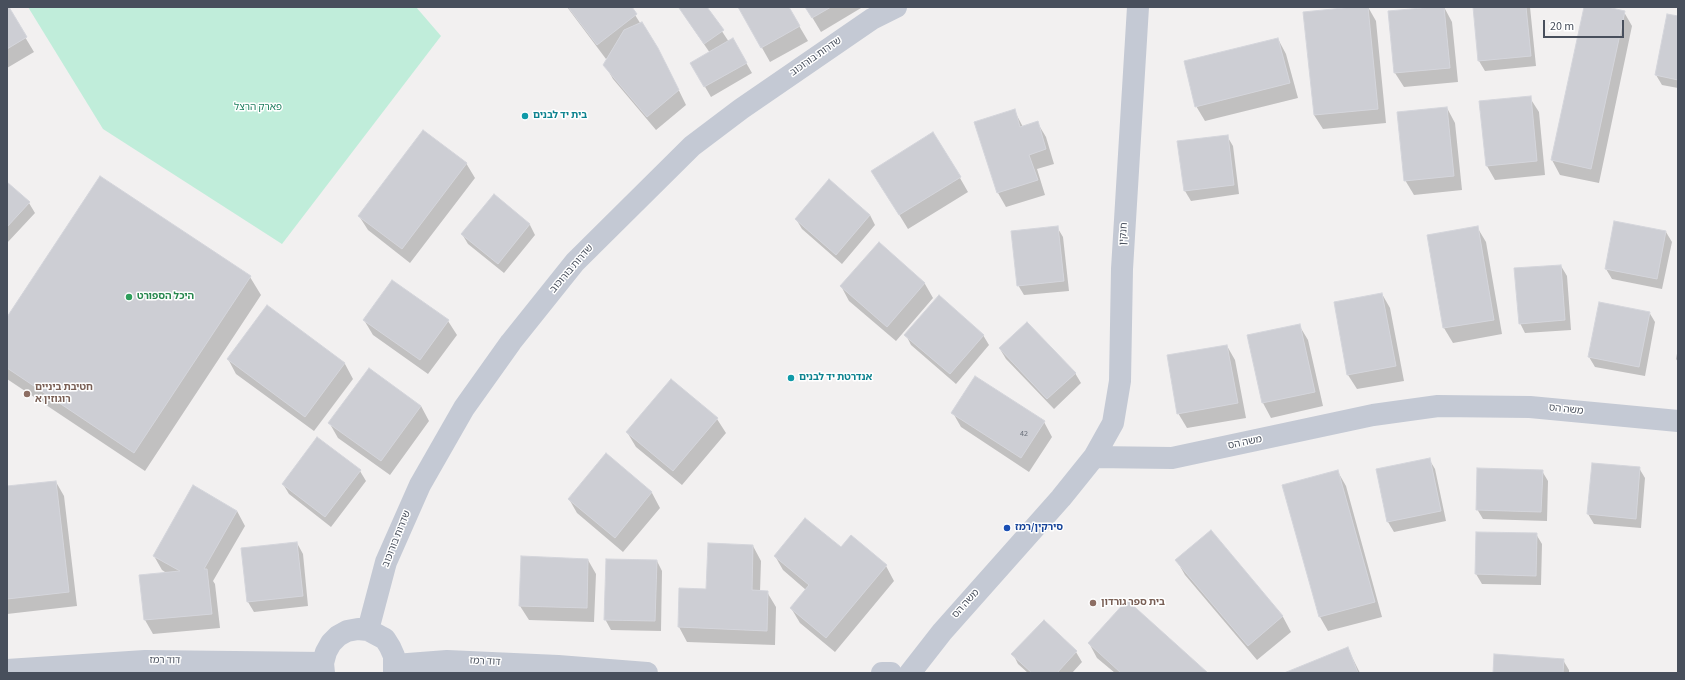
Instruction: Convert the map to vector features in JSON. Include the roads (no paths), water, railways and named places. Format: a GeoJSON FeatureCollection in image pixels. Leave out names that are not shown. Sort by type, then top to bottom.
{"type":"FeatureCollection","features":[{"type":"Feature","properties":{"kind":"street","name":"שדרות בורוכוב"},"geometry":{"type":"LineString","coordinates":[[368,630],[386,562],[420,485],[464,408],[511,342],[575,262],[692,146],[741,109],[872,19],[896,7]]}},
{"type":"Feature","properties":{"kind":"street","name":"חנקין"},"geometry":{"type":"LineString","coordinates":[[1094,456],[1113,423],[1120,381],[1122,269],[1138,7]]}},
{"type":"Feature","properties":{"kind":"street","name":"משה הס"},"geometry":{"type":"LineString","coordinates":[[910,673],[942,632],[1061,498],[1094,456],[1172,458],[1373,415],[1438,406],[1530,406],[1678,421]]}},
{"type":"Feature","properties":{"kind":"street"},"geometry":{"type":"LineString","coordinates":[[324,668],[326,652],[331,643],[338,636],[347,631],[358,629],[368,630],[385,639],[394,656],[395,669]]}},
{"type":"Feature","properties":{"kind":"street","name":"דוד רמז"},"geometry":{"type":"LineString","coordinates":[[7,670],[145,660],[324,668]]}},
{"type":"Feature","properties":{"kind":"street","name":"דוד רמז"},"geometry":{"type":"LineString","coordinates":[[395,669],[447,661],[558,666],[647,673]]}},
{"type":"Feature","properties":{"kind":"street"},"geometry":{"type":"LineString","coordinates":[[882,673],[891,673]]}},
{"type":"Feature","properties":{"kind":"place","name":"בית יד לבנים"},"geometry":{"type":"Point","coordinates":[525,116]}},
{"type":"Feature","properties":{"kind":"place","name":"היכל הספורט"},"geometry":{"type":"Point","coordinates":[129,297]}},
{"type":"Feature","properties":{"kind":"place","name":"אנדרטת יד לבנים"},"geometry":{"type":"Point","coordinates":[791,378]}},
{"type":"Feature","properties":{"kind":"place","name":"חטיבת ביניים רוגוזין א"},"geometry":{"type":"Point","coordinates":[27,394]}},
{"type":"Feature","properties":{"kind":"place","name":"סירקין/רמז"},"geometry":{"type":"Point","coordinates":[1007,528]}},
{"type":"Feature","properties":{"kind":"place","name":"בית ספר גורדון"},"geometry":{"type":"Point","coordinates":[1093,603]}},
{"type":"Feature","properties":{"kind":"park label","name":"פארק הרצל"},"geometry":{"type":"Point","coordinates":[258,108]}}]}
